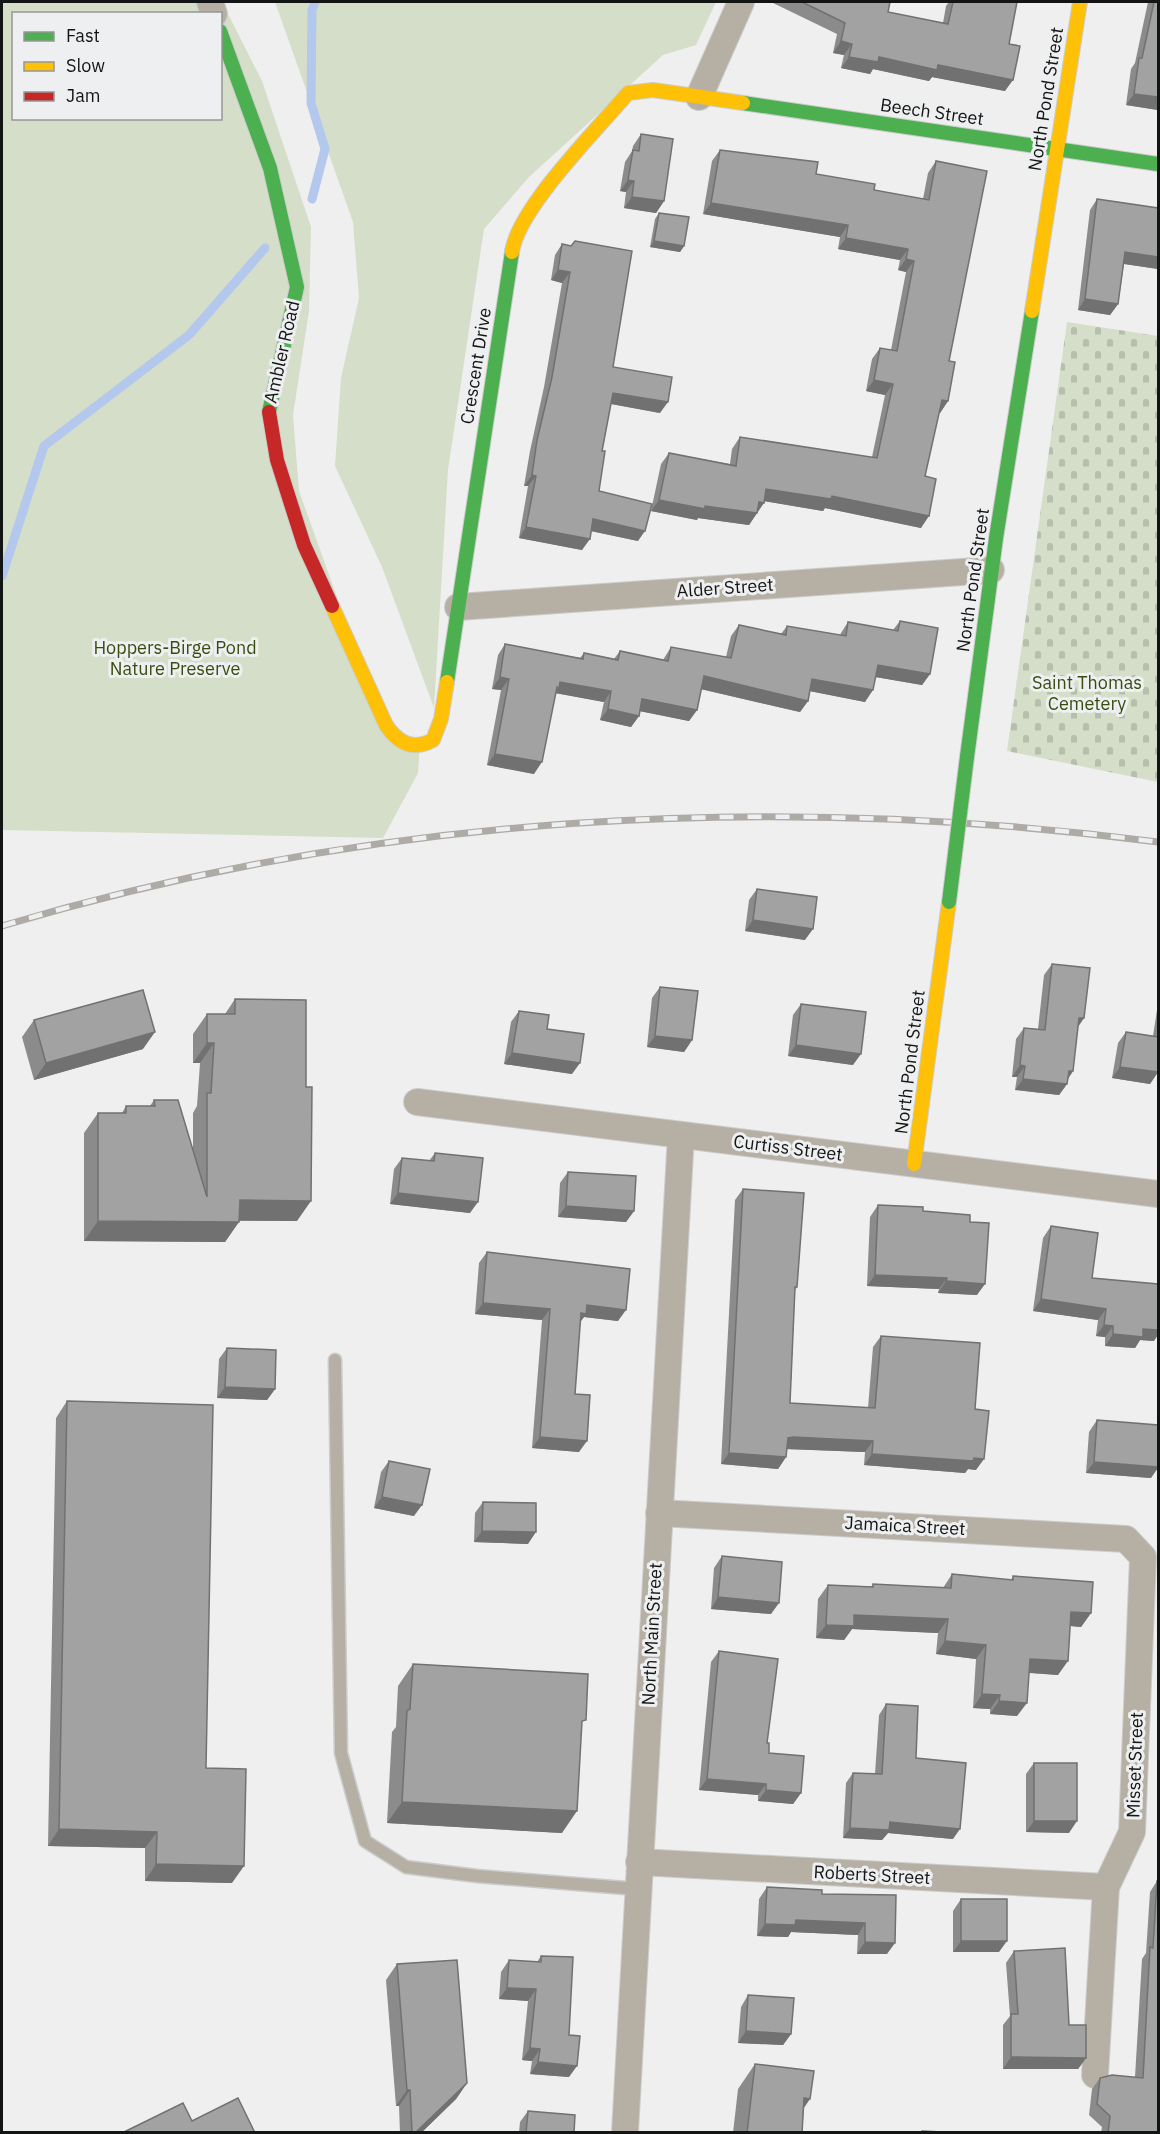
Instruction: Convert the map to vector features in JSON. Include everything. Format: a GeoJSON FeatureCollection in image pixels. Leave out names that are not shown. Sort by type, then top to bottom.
{"type":"FeatureCollection","features":[{"type":"Feature","properties":{"kind":"street"},"geometry":{"type":"LineString","coordinates":[[699,97],[741,2]]}},
{"type":"Feature","properties":{"kind":"street","name":"North Pond Street"},"geometry":{"type":"LineString","coordinates":[[914,1164],[992,570],[1080,2]]}},
{"type":"Feature","properties":{"kind":"street","name":"Ambler Road"},"geometry":{"type":"LineString","coordinates":[[222,36],[270,168],[297,287],[268,416],[277,460],[304,545],[386,725],[404,744],[421,746]]}},
{"type":"Feature","properties":{"kind":"street","name":"Crescent Drive"},"geometry":{"type":"LineString","coordinates":[[421,746],[433,740],[439,729],[514,237],[544,193],[628,93],[653,90],[699,97]]}},
{"type":"Feature","properties":{"kind":"street","name":"Beech Street"},"geometry":{"type":"LineString","coordinates":[[699,97],[1158,164]]}},
{"type":"Feature","properties":{"kind":"street","name":"Alder Street"},"geometry":{"type":"LineString","coordinates":[[458,607],[992,570]]}},
{"type":"Feature","properties":{"kind":"street","name":"Curtiss Street"},"geometry":{"type":"LineString","coordinates":[[417,1102],[1158,1194]]}},
{"type":"Feature","properties":{"kind":"street","name":"North Main Street"},"geometry":{"type":"LineString","coordinates":[[626,2133],[658,1513],[681,1135]]}},
{"type":"Feature","properties":{"kind":"street","name":"Jamaica Street"},"geometry":{"type":"LineString","coordinates":[[658,1513],[1126,1539],[1143,1557]]}},
{"type":"Feature","properties":{"kind":"street","name":"Misset Street"},"geometry":{"type":"LineString","coordinates":[[1095,2075],[1106,1887],[1132,1832],[1143,1557]]}},
{"type":"Feature","properties":{"kind":"street","name":"Roberts Street"},"geometry":{"type":"LineString","coordinates":[[639,1862],[1106,1887]]}},
{"type":"Feature","properties":{"kind":"lane"},"geometry":{"type":"LineString","coordinates":[[334,1359],[341,1753],[365,1841],[406,1867],[477,1876],[638,1889]]}},
{"type":"Feature","properties":{"kind":"green space","name":"Hoppers-Birge Pond Nature Preserve"},"geometry":{"type":"Polygon","coordinates":[[[2,2],[222,2],[262,81],[311,227],[309,311],[293,415],[299,491],[385,731],[420,744],[418,773],[383,838],[2,830],[2,2]]]}},
{"type":"Feature","properties":{"kind":"green space"},"geometry":{"type":"Polygon","coordinates":[[[275,2],[716,2],[696,45],[663,55],[529,177],[484,229],[448,470],[434,708],[382,567],[335,466],[341,378],[359,298],[353,222],[275,2]]]}},
{"type":"Feature","properties":{"kind":"green space","name":"Saint Thomas Cemetery"},"geometry":{"type":"Polygon","coordinates":[[[1067,322],[1158,336],[1158,782],[1007,751],[1067,322]]]}},
{"type":"Feature","properties":{"kind":"building"},"geometry":{"type":"Polygon","coordinates":[[[802,2],[890,2],[888,12],[948,24],[953,2],[1017,2],[1009,44],[1020,46],[1013,80],[938,65],[937,70],[879,57],[878,62],[849,57],[852,44],[841,41],[845,23],[802,2]]]}},
{"type":"Feature","properties":{"kind":"building"},"geometry":{"type":"Polygon","coordinates":[[[1154,2],[1158,2],[1158,97],[1134,94],[1139,58],[1142,58],[1154,2]]]}},
{"type":"Feature","properties":{"kind":"building"},"geometry":{"type":"Polygon","coordinates":[[[641,134],[673,139],[664,201],[632,197],[634,181],[628,180],[633,150],[639,151],[641,134]]]}},
{"type":"Feature","properties":{"kind":"building"},"geometry":{"type":"Polygon","coordinates":[[[720,150],[818,162],[816,174],[875,184],[874,190],[929,200],[936,161],[987,171],[949,361],[955,362],[948,401],[942,400],[925,476],[936,479],[929,516],[832,496],[831,499],[766,489],[764,503],[759,502],[757,513],[705,506],[705,509],[659,500],[669,453],[736,466],[740,437],[877,458],[893,384],[874,380],[880,348],[897,351],[914,261],[906,259],[908,249],[846,238],[848,225],[711,203],[720,150]]]}},
{"type":"Feature","properties":{"kind":"building"},"geometry":{"type":"Polygon","coordinates":[[[1097,199],[1158,208],[1158,257],[1125,252],[1118,304],[1085,299],[1097,199]]]}},
{"type":"Feature","properties":{"kind":"building"},"geometry":{"type":"Polygon","coordinates":[[[659,213],[689,217],[684,246],[654,241],[659,213]]]}},
{"type":"Feature","properties":{"kind":"building"},"geometry":{"type":"Polygon","coordinates":[[[575,241],[632,251],[613,367],[672,377],[668,402],[613,393],[602,451],[605,451],[599,491],[652,504],[645,531],[593,519],[590,539],[526,527],[536,476],[532,475],[537,440],[552,377],[570,272],[558,270],[562,244],[571,246],[575,241]]]}},
{"type":"Feature","properties":{"kind":"building"},"geometry":{"type":"Polygon","coordinates":[[[900,621],[938,628],[930,674],[878,665],[873,690],[812,679],[808,701],[704,676],[697,710],[642,699],[639,716],[608,709],[611,691],[560,682],[559,688],[557,687],[542,762],[495,754],[509,679],[500,677],[505,644],[583,659],[584,653],[618,660],[620,651],[668,661],[671,647],[731,658],[739,625],[786,635],[787,626],[846,636],[848,622],[898,631],[900,621]]]}},
{"type":"Feature","properties":{"kind":"building"},"geometry":{"type":"Polygon","coordinates":[[[757,889],[817,897],[813,929],[753,920],[757,889]]]}},
{"type":"Feature","properties":{"kind":"building"},"geometry":{"type":"Polygon","coordinates":[[[1052,964],[1090,968],[1084,1018],[1079,1018],[1073,1071],[1069,1071],[1067,1084],[1023,1079],[1025,1066],[1020,1065],[1024,1028],[1045,1030],[1052,964]]]}},
{"type":"Feature","properties":{"kind":"building"},"geometry":{"type":"Polygon","coordinates":[[[660,987],[698,991],[692,1040],[655,1036],[660,987]]]}},
{"type":"Feature","properties":{"kind":"building"},"geometry":{"type":"Polygon","coordinates":[[[143,990],[155,1032],[46,1063],[34,1020],[143,990]]]}},
{"type":"Feature","properties":{"kind":"building"},"geometry":{"type":"Polygon","coordinates":[[[235,999],[306,1000],[306,1087],[312,1087],[311,1201],[240,1200],[239,1222],[98,1221],[98,1113],[126,1113],[126,1106],[155,1106],[154,1100],[178,1100],[207,1197],[207,1093],[211,1093],[214,1043],[207,1043],[207,1014],[235,1014],[235,999]]]}},
{"type":"Feature","properties":{"kind":"building"},"geometry":{"type":"Polygon","coordinates":[[[801,1004],[866,1012],[861,1054],[796,1045],[801,1004]]]}},
{"type":"Feature","properties":{"kind":"building"},"geometry":{"type":"Polygon","coordinates":[[[519,1011],[549,1015],[547,1029],[584,1034],[580,1063],[512,1053],[519,1011]]]}},
{"type":"Feature","properties":{"kind":"building"},"geometry":{"type":"Polygon","coordinates":[[[1126,1032],[1158,1037],[1158,1072],[1120,1067],[1126,1032]]]}},
{"type":"Feature","properties":{"kind":"building"},"geometry":{"type":"Polygon","coordinates":[[[435,1153],[483,1158],[478,1202],[398,1193],[402,1158],[434,1161],[435,1153]]]}},
{"type":"Feature","properties":{"kind":"building"},"geometry":{"type":"Polygon","coordinates":[[[568,1172],[636,1176],[634,1211],[566,1206],[568,1172]]]}},
{"type":"Feature","properties":{"kind":"building"},"geometry":{"type":"Polygon","coordinates":[[[743,1189],[804,1193],[797,1287],[795,1287],[790,1403],[875,1408],[881,1336],[980,1343],[975,1409],[989,1411],[984,1459],[974,1458],[973,1461],[872,1454],[873,1441],[793,1437],[788,1438],[786,1457],[729,1453],[743,1189]]]}},
{"type":"Feature","properties":{"kind":"building"},"geometry":{"type":"Polygon","coordinates":[[[878,1205],[923,1207],[923,1211],[970,1215],[970,1222],[989,1223],[985,1284],[946,1281],[947,1278],[875,1275],[878,1205]]]}},
{"type":"Feature","properties":{"kind":"building"},"geometry":{"type":"Polygon","coordinates":[[[1051,1226],[1098,1233],[1092,1278],[1158,1284],[1158,1330],[1143,1329],[1143,1337],[1113,1334],[1113,1326],[1104,1325],[1106,1309],[1041,1299],[1051,1226]]]}},
{"type":"Feature","properties":{"kind":"building"},"geometry":{"type":"Polygon","coordinates":[[[487,1252],[630,1269],[626,1310],[587,1305],[586,1314],[581,1313],[575,1394],[590,1395],[587,1441],[540,1437],[550,1309],[483,1303],[487,1252]]]}},
{"type":"Feature","properties":{"kind":"building"},"geometry":{"type":"Polygon","coordinates":[[[227,1348],[276,1350],[275,1389],[225,1387],[227,1348]]]}},
{"type":"Feature","properties":{"kind":"building"},"geometry":{"type":"Polygon","coordinates":[[[67,1401],[213,1405],[206,1768],[246,1769],[244,1866],[156,1864],[157,1832],[59,1829],[67,1401]]]}},
{"type":"Feature","properties":{"kind":"building"},"geometry":{"type":"Polygon","coordinates":[[[1097,1420],[1158,1425],[1158,1467],[1094,1462],[1097,1420]]]}},
{"type":"Feature","properties":{"kind":"building"},"geometry":{"type":"Polygon","coordinates":[[[389,1461],[430,1469],[422,1505],[382,1497],[389,1461]]]}},
{"type":"Feature","properties":{"kind":"building"},"geometry":{"type":"Polygon","coordinates":[[[483,1502],[536,1503],[536,1532],[482,1531],[483,1502]]]}},
{"type":"Feature","properties":{"kind":"building"},"geometry":{"type":"Polygon","coordinates":[[[722,1556],[782,1562],[779,1603],[718,1597],[722,1556]]]}},
{"type":"Feature","properties":{"kind":"building"},"geometry":{"type":"Polygon","coordinates":[[[952,1574],[1013,1580],[1013,1576],[1093,1582],[1091,1613],[1071,1612],[1068,1661],[1030,1659],[1027,1703],[999,1701],[1000,1695],[982,1694],[986,1645],[945,1641],[948,1619],[854,1615],[854,1626],[826,1625],[828,1585],[873,1587],[873,1584],[951,1588],[952,1574]]]}},
{"type":"Feature","properties":{"kind":"building"},"geometry":{"type":"Polygon","coordinates":[[[719,1651],[778,1659],[767,1743],[769,1743],[769,1753],[804,1756],[801,1793],[766,1790],[766,1784],[707,1779],[719,1651]]]}},
{"type":"Feature","properties":{"kind":"building"},"geometry":{"type":"Polygon","coordinates":[[[413,1664],[588,1674],[586,1720],[582,1721],[577,1811],[402,1802],[407,1711],[410,1709],[413,1664]]]}},
{"type":"Feature","properties":{"kind":"building"},"geometry":{"type":"Polygon","coordinates":[[[886,1704],[918,1706],[916,1758],[966,1763],[960,1829],[890,1822],[889,1830],[850,1828],[853,1773],[882,1774],[886,1704]]]}},
{"type":"Feature","properties":{"kind":"building"},"geometry":{"type":"Polygon","coordinates":[[[1034,1763],[1077,1763],[1077,1821],[1034,1821],[1034,1763]]]}},
{"type":"Feature","properties":{"kind":"building"},"geometry":{"type":"Polygon","coordinates":[[[1157,1881],[1158,2133],[1108,2133],[1110,2116],[1097,2104],[1100,2078],[1112,2075],[1143,2078],[1150,1947],[1153,1948],[1157,1881]]]}},
{"type":"Feature","properties":{"kind":"building"},"geometry":{"type":"Polygon","coordinates":[[[767,1887],[822,1890],[822,1894],[896,1895],[895,1943],[865,1942],[865,1923],[796,1920],[795,1925],[765,1924],[767,1887]]]}},
{"type":"Feature","properties":{"kind":"building"},"geometry":{"type":"Polygon","coordinates":[[[961,1899],[1007,1899],[1007,1941],[961,1941],[961,1899]]]}},
{"type":"Feature","properties":{"kind":"building"},"geometry":{"type":"Polygon","coordinates":[[[1065,1948],[1069,2025],[1086,2025],[1086,2058],[1011,2057],[1011,2014],[1018,2014],[1014,1951],[1065,1948]]]}},
{"type":"Feature","properties":{"kind":"building"},"geometry":{"type":"Polygon","coordinates":[[[541,1956],[573,1957],[569,2035],[580,2036],[577,2066],[538,2062],[540,2049],[530,2048],[536,1989],[507,1988],[509,1960],[541,1962],[541,1956]]]}},
{"type":"Feature","properties":{"kind":"building"},"geometry":{"type":"Polygon","coordinates":[[[457,1960],[467,2083],[415,2133],[412,2133],[410,2090],[407,2090],[397,1964],[457,1960]]]}},
{"type":"Feature","properties":{"kind":"building"},"geometry":{"type":"Polygon","coordinates":[[[748,1995],[794,1998],[791,2034],[746,2031],[748,1995]]]}},
{"type":"Feature","properties":{"kind":"building"},"geometry":{"type":"Polygon","coordinates":[[[755,2064],[814,2071],[810,2099],[804,2098],[802,2133],[747,2133],[755,2064]]]}},
{"type":"Feature","properties":{"kind":"building"},"geometry":{"type":"Polygon","coordinates":[[[238,2098],[255,2133],[122,2133],[183,2103],[192,2121],[238,2098]]]}},
{"type":"Feature","properties":{"kind":"building"},"geometry":{"type":"Polygon","coordinates":[[[528,2111],[575,2115],[574,2133],[526,2133],[528,2111]]]}},
{"type":"Feature","properties":{"kind":"building"},"geometry":{"type":"Polygon","coordinates":[[[922,2131],[964,2133],[922,2133],[922,2131]]]}},
{"type":"Feature","properties":{"kind":"waterway"},"geometry":{"type":"LineString","coordinates":[[312,199],[325,149],[311,103],[312,10],[315,2]]}},
{"type":"Feature","properties":{"kind":"waterway"},"geometry":{"type":"LineString","coordinates":[[2,576],[44,446],[189,335],[265,248]]}},
{"type":"Feature","properties":{"kind":"railway"},"geometry":{"type":"LineString","coordinates":[[2,926],[143,888],[286,859],[430,837],[576,823],[721,817],[867,818],[1013,827],[1158,842]]}},
{"type":"Feature","properties":{"kind":"traffic: fast"},"geometry":{"type":"LineString","coordinates":[[222,36],[270,168],[297,287],[269,412]]}},
{"type":"Feature","properties":{"kind":"traffic: fast"},"geometry":{"type":"LineString","coordinates":[[743,103],[1158,164]]}},
{"type":"Feature","properties":{"kind":"traffic: fast"},"geometry":{"type":"LineString","coordinates":[[447,682],[512,252]]}},
{"type":"Feature","properties":{"kind":"traffic: fast"},"geometry":{"type":"LineString","coordinates":[[967,757],[996,538],[1032,311]]}},
{"type":"Feature","properties":{"kind":"traffic: fast"},"geometry":{"type":"LineString","coordinates":[[949,902],[967,757]]}},
{"type":"Feature","properties":{"kind":"traffic: slow"},"geometry":{"type":"LineString","coordinates":[[1032,311],[1080,2]]}},
{"type":"Feature","properties":{"kind":"traffic: slow"},"geometry":{"type":"LineString","coordinates":[[512,252],[517,234],[543,192],[628,93],[653,90],[743,103]]}},
{"type":"Feature","properties":{"kind":"traffic: slow"},"geometry":{"type":"LineString","coordinates":[[332,606],[386,725],[401,741],[419,745],[433,740],[441,719],[447,682]]}},
{"type":"Feature","properties":{"kind":"traffic: slow"},"geometry":{"type":"LineString","coordinates":[[914,1164],[949,902]]}},
{"type":"Feature","properties":{"kind":"traffic: jam"},"geometry":{"type":"LineString","coordinates":[[269,412],[277,460],[304,545],[332,606]]}}]}
